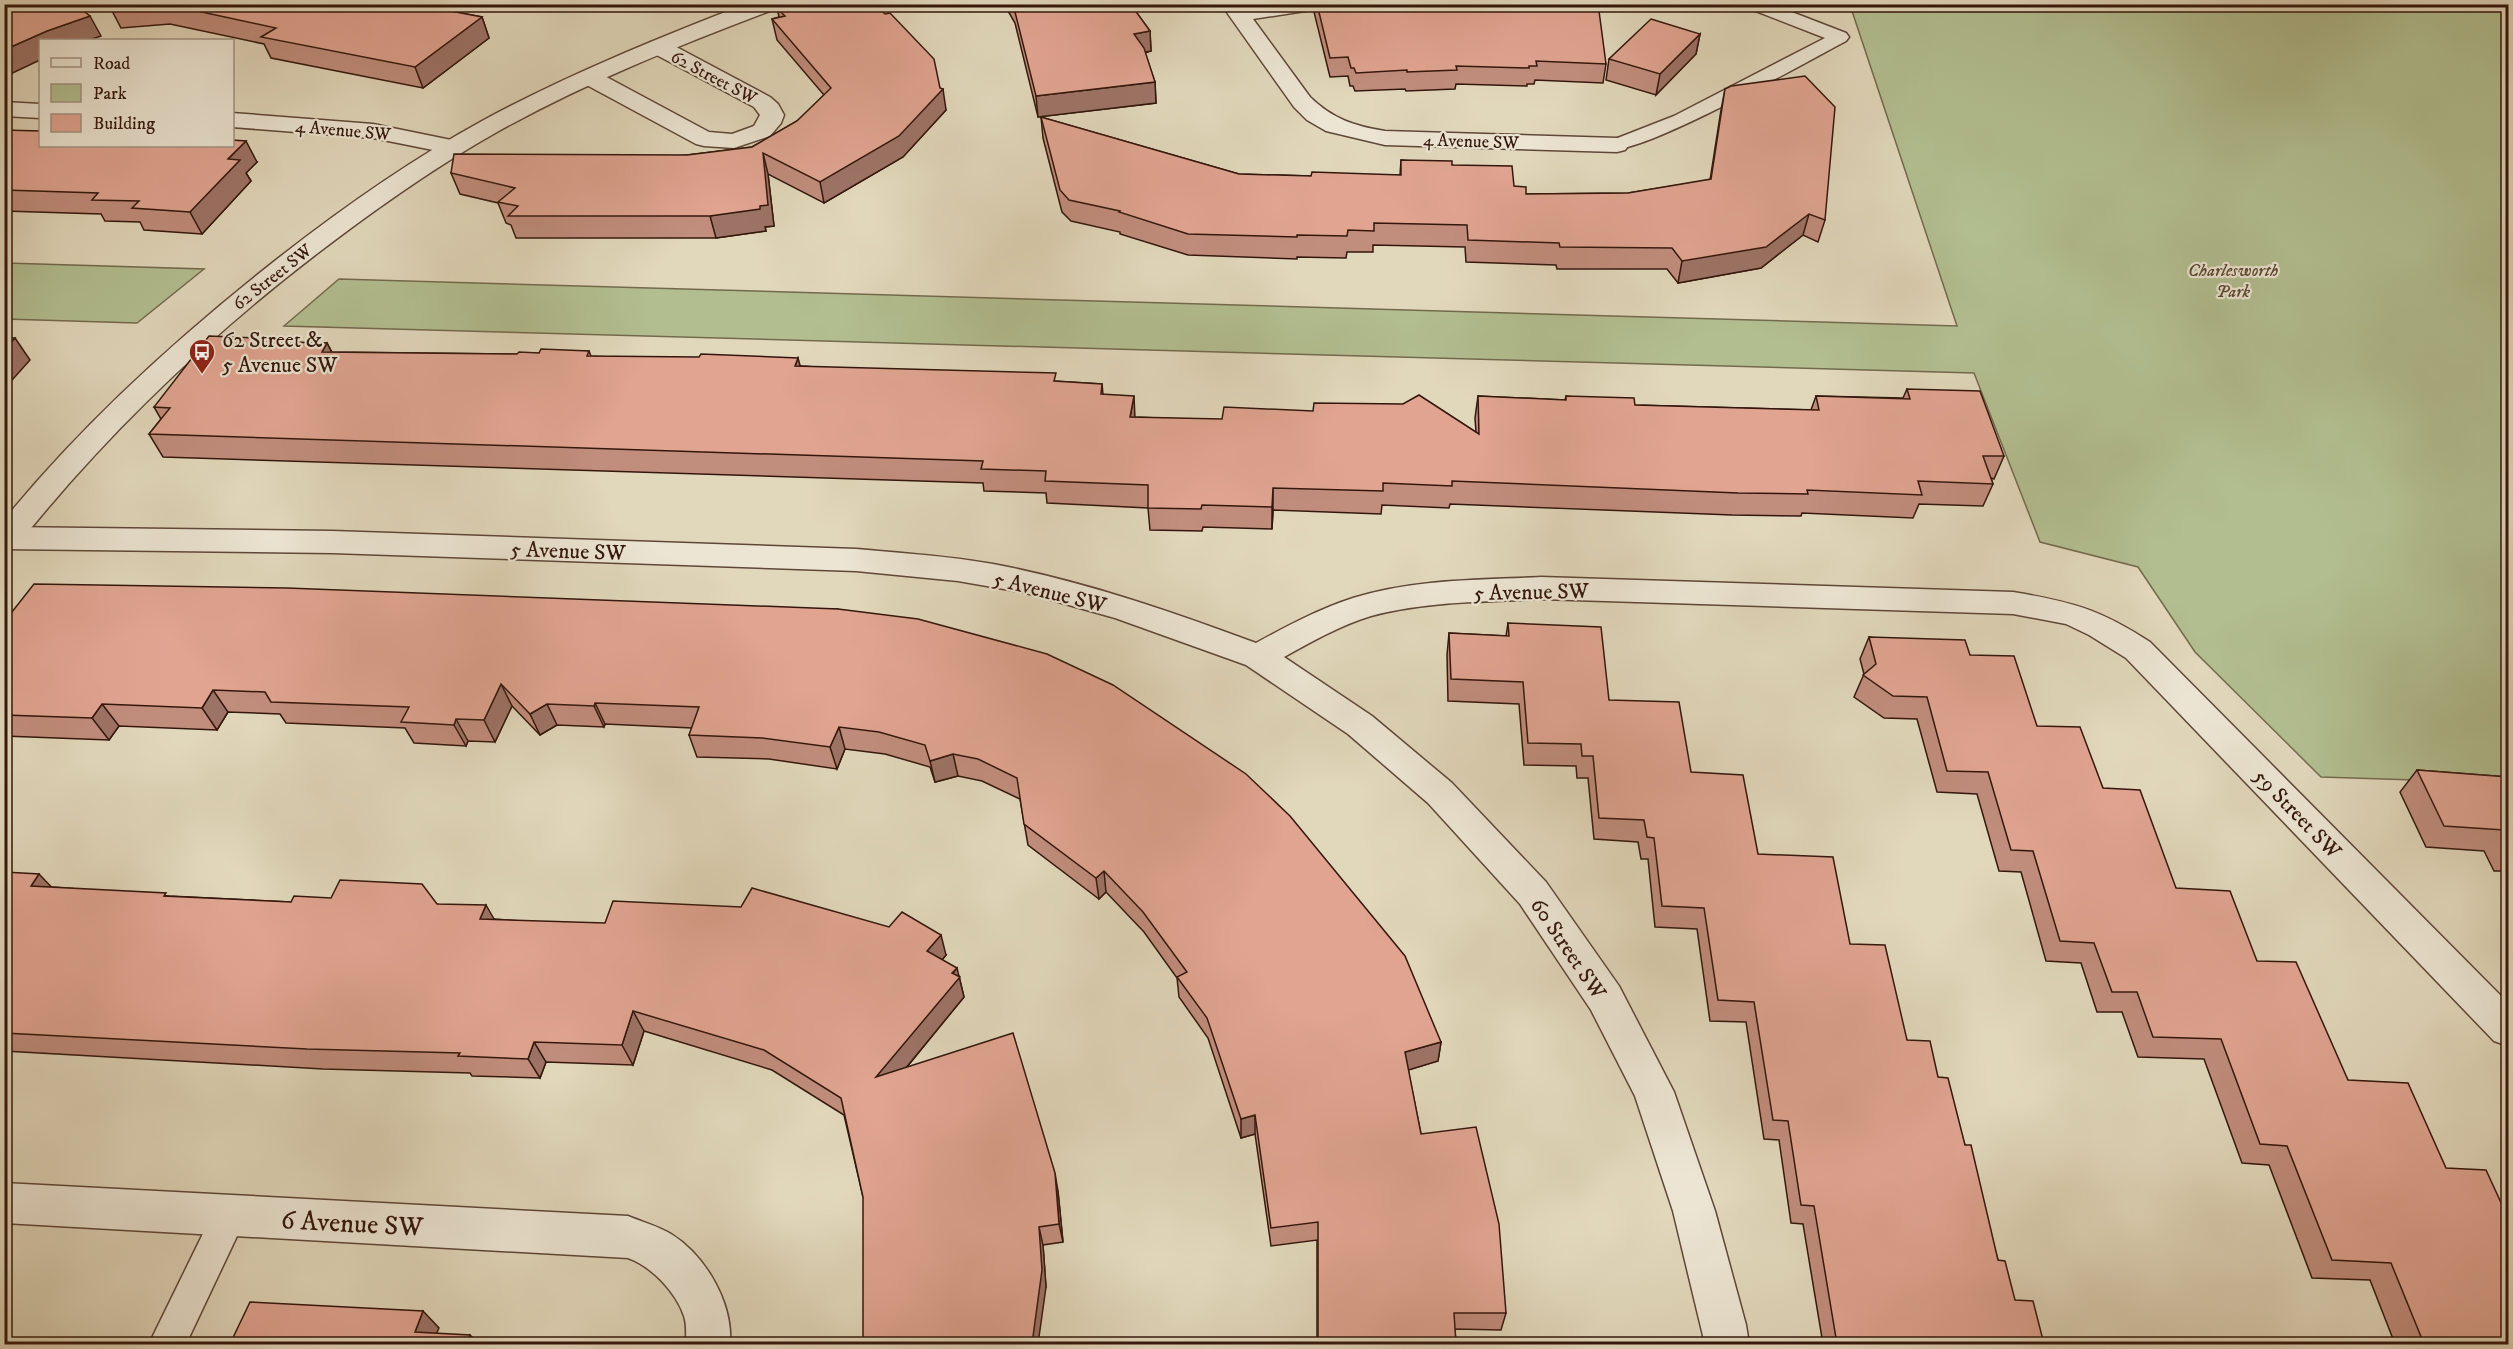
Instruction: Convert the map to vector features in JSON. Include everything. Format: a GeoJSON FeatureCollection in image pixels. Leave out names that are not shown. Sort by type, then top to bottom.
{"type":"FeatureCollection","features":[{"type":"Feature","properties":{"kind":"street","name":"62 Street SW"},"geometry":{"type":"LineString","coordinates":[[5,539],[70,462],[183,350],[244,297],[353,214],[453,147],[591,78],[659,47],[767,4]]}},
{"type":"Feature","properties":{"kind":"street","name":"4 Avenue SW"},"geometry":{"type":"LineString","coordinates":[[1235,10],[1305,107],[1328,123],[1385,138],[1617,146]]}},
{"type":"Feature","properties":{"kind":"street","name":"62 Street SW"},"geometry":{"type":"LineString","coordinates":[[591,78],[704,139],[734,141],[762,131],[769,123],[772,115],[770,109],[762,102],[659,47]]}},
{"type":"Feature","properties":{"kind":"street"},"geometry":{"type":"LineString","coordinates":[[4,109],[39,111]]}},
{"type":"Feature","properties":{"kind":"street","name":"4 Avenue SW"},"geometry":{"type":"LineString","coordinates":[[234,120],[373,131],[453,147]]}},
{"type":"Feature","properties":{"kind":"street","name":"5 Avenue SW"},"geometry":{"type":"LineString","coordinates":[[5,539],[332,542],[856,560],[928,566],[993,576],[1079,596],[1175,625],[1258,657],[1300,633],[1361,608],[1406,597],[1472,591],[1541,588],[2013,603],[2075,615]]}},
{"type":"Feature","properties":{"kind":"street","name":"59 Street SW"},"geometry":{"type":"LineString","coordinates":[[2075,615],[2110,631],[2138,650],[2508,1029]]}},
{"type":"Feature","properties":{"kind":"street","name":"60 Street SW"},"geometry":{"type":"LineString","coordinates":[[1258,657],[1360,725],[1440,793],[1533,893],[1605,998],[1654,1092],[1694,1211],[1727,1344]]}},
{"type":"Feature","properties":{"kind":"street","name":"6 Avenue SW"},"geometry":{"type":"LineString","coordinates":[[4,1203],[628,1237],[657,1248],[686,1276],[703,1304],[708,1344]]}},
{"type":"Feature","properties":{"kind":"lane"},"geometry":{"type":"LineString","coordinates":[[1235,10],[1318,4]]}},
{"type":"Feature","properties":{"kind":"lane"},"geometry":{"type":"LineString","coordinates":[[1617,146],[1681,120],[1840,37],[1754,4]]}},
{"type":"Feature","properties":{"kind":"lane"},"geometry":{"type":"LineString","coordinates":[[167,1344],[229,1216]]}},
{"type":"Feature","properties":{"kind":"green space","name":"Charlesworth Park"},"geometry":{"type":"Polygon","coordinates":[[[1850,5],[2508,5],[2508,783],[2321,777],[2195,652],[2138,567],[2040,542],[1974,373],[284,326],[339,279],[1957,326],[1850,5]]]}},
{"type":"Feature","properties":{"kind":"green space"},"geometry":{"type":"Polygon","coordinates":[[[5,263],[204,269],[137,323],[5,319],[5,263]]]}},
{"type":"Feature","properties":{"kind":"building"},"geometry":{"type":"Polygon","coordinates":[[[4,4],[75,4],[90,16],[47,31],[4,50],[4,4]]]}},
{"type":"Feature","properties":{"kind":"building"},"geometry":{"type":"Polygon","coordinates":[[[112,4],[147,4],[110,7],[112,4]]]}},
{"type":"Feature","properties":{"kind":"building"},"geometry":{"type":"Polygon","coordinates":[[[165,4],[414,4],[482,17],[415,67],[261,37],[276,28],[165,4]]]}},
{"type":"Feature","properties":{"kind":"building"},"geometry":{"type":"Polygon","coordinates":[[[791,4],[875,4],[885,14],[890,13],[934,59],[940,88],[943,89],[899,136],[820,182],[763,153],[768,205],[760,206],[760,209],[710,216],[508,216],[518,206],[498,202],[515,188],[451,173],[454,154],[687,155],[752,147],[797,121],[831,88],[772,19],[785,16],[777,8],[791,4]]]}},
{"type":"Feature","properties":{"kind":"building"},"geometry":{"type":"Polygon","coordinates":[[[1013,4],[1135,4],[1137,8],[1134,9],[1150,31],[1134,34],[1144,48],[1155,82],[1036,96],[1013,4]]]}},
{"type":"Feature","properties":{"kind":"building"},"geometry":{"type":"Polygon","coordinates":[[[1317,4],[1513,4],[1513,8],[1599,11],[1606,64],[1536,61],[1537,66],[1529,66],[1529,68],[1456,66],[1457,70],[1356,73],[1354,68],[1351,68],[1348,57],[1330,58],[1317,4]]]}},
{"type":"Feature","properties":{"kind":"building"},"geometry":{"type":"Polygon","coordinates":[[[1651,19],[1700,34],[1660,74],[1609,59],[1651,19]]]}},
{"type":"Feature","properties":{"kind":"building"},"geometry":{"type":"Polygon","coordinates":[[[1805,76],[1835,107],[1825,220],[1809,214],[1766,247],[1682,261],[1672,248],[1560,247],[1559,243],[1468,240],[1467,225],[1374,223],[1374,231],[1348,230],[1347,236],[1188,234],[1120,211],[1069,200],[1060,190],[1041,117],[1239,174],[1311,176],[1312,172],[1401,175],[1401,160],[1452,161],[1452,165],[1512,166],[1514,186],[1526,187],[1526,194],[1628,193],[1711,179],[1725,89],[1731,86],[1805,76]]]}},
{"type":"Feature","properties":{"kind":"building"},"geometry":{"type":"Polygon","coordinates":[[[4,130],[39,131],[39,147],[234,147],[234,140],[246,141],[228,159],[240,160],[190,212],[132,208],[139,201],[92,200],[98,193],[4,190],[4,130]]]}},
{"type":"Feature","properties":{"kind":"building"},"geometry":{"type":"Polygon","coordinates":[[[209,336],[277,339],[275,342],[327,343],[322,352],[517,354],[519,352],[539,353],[541,349],[589,351],[587,356],[699,357],[701,354],[798,358],[795,366],[1056,373],[1054,381],[1102,384],[1101,394],[1134,396],[1130,417],[1222,419],[1224,407],[1313,411],[1314,403],[1403,404],[1419,395],[1479,434],[1478,396],[1566,400],[1566,396],[1634,398],[1635,405],[1819,410],[1816,396],[1910,399],[1907,389],[1980,391],[2004,456],[1983,456],[1993,484],[1918,481],[1922,495],[1807,490],[1808,494],[1738,493],[1452,481],[1452,486],[1383,483],[1383,491],[1273,488],[1272,507],[1202,505],[1201,509],[1148,508],[1148,485],[1045,481],[1046,471],[981,469],[983,461],[149,434],[170,408],[154,407],[209,336]]]}},
{"type":"Feature","properties":{"kind":"building"},"geometry":{"type":"Polygon","coordinates":[[[4,337],[15,338],[4,349],[4,337]]]}},
{"type":"Feature","properties":{"kind":"building"},"geometry":{"type":"Polygon","coordinates":[[[34,584],[287,588],[838,609],[918,619],[1047,654],[1113,685],[1246,774],[1290,816],[1405,956],[1441,1042],[1405,1052],[1421,1134],[1476,1127],[1499,1224],[1506,1313],[1454,1313],[1456,1344],[1318,1344],[1318,1222],[1271,1228],[1255,1115],[1241,1119],[1207,1018],[1177,977],[1187,972],[1143,912],[1104,871],[1096,878],[1024,824],[1017,778],[978,759],[953,754],[930,761],[925,745],[879,732],[839,727],[830,747],[762,738],[689,735],[699,707],[595,703],[594,706],[547,704],[530,714],[501,684],[484,720],[456,719],[454,725],[401,722],[409,707],[271,702],[265,692],[213,690],[202,708],[102,704],[92,718],[4,715],[4,622],[34,584]]]}},
{"type":"Feature","properties":{"kind":"building"},"geometry":{"type":"Polygon","coordinates":[[[1508,623],[1601,627],[1609,700],[1679,702],[1691,772],[1743,775],[1758,854],[1833,857],[1850,944],[1885,945],[1907,1040],[1930,1041],[1938,1077],[1948,1078],[1965,1145],[1971,1145],[1998,1260],[2005,1261],[2015,1300],[2033,1301],[2044,1344],[1837,1344],[1814,1206],[1801,1205],[1788,1121],[1773,1120],[1754,1002],[1718,1000],[1704,908],[1662,906],[1654,838],[1647,837],[1644,820],[1599,818],[1593,756],[1582,756],[1581,744],[1528,743],[1523,682],[1451,679],[1449,633],[1509,636],[1508,623]]]}},
{"type":"Feature","properties":{"kind":"building"},"geometry":{"type":"Polygon","coordinates":[[[1869,637],[1965,640],[1970,655],[2014,656],[2037,726],[2080,727],[2103,788],[2140,790],[2176,888],[2230,891],[2257,961],[2296,962],[2348,1080],[2408,1083],[2446,1168],[2486,1170],[2508,1218],[2508,1344],[2424,1344],[2391,1263],[2332,1260],[2287,1146],[2260,1144],[2221,1039],[2153,1037],[2137,992],[2112,992],[2094,943],[2060,941],[2033,851],[2011,850],[1988,772],[1947,771],[1927,697],[1893,696],[1863,675],[1876,664],[1869,637]]]}},
{"type":"Feature","properties":{"kind":"building"},"geometry":{"type":"Polygon","coordinates":[[[2417,770],[2508,777],[2508,839],[2504,830],[2444,826],[2417,770]]]}},
{"type":"Feature","properties":{"kind":"building"},"geometry":{"type":"Polygon","coordinates":[[[4,872],[39,874],[31,886],[166,893],[164,896],[291,902],[294,896],[331,898],[340,880],[422,884],[437,904],[486,905],[480,919],[605,923],[613,901],[741,907],[752,888],[889,927],[902,912],[941,935],[927,951],[957,968],[952,973],[960,977],[876,1077],[1013,1033],[1055,1173],[1059,1224],[1039,1227],[1042,1270],[1032,1344],[863,1344],[863,1197],[841,1098],[764,1050],[633,1011],[622,1045],[534,1042],[528,1059],[458,1056],[460,1053],[307,1049],[4,1033],[4,872]]]}},
{"type":"Feature","properties":{"kind":"building"},"geometry":{"type":"Polygon","coordinates":[[[250,1302],[423,1311],[415,1332],[470,1335],[467,1344],[230,1344],[250,1302]]]}},
{"type":"Feature","properties":{"kind":"building"},"geometry":{"type":"Polygon","coordinates":[[[812,1342],[853,1344],[812,1344],[812,1342]]]}},
{"type":"Feature","properties":{"kind":"place","name":"62 Street & 5 Avenue SW"},"geometry":{"type":"Point","coordinates":[202,375]}}]}
